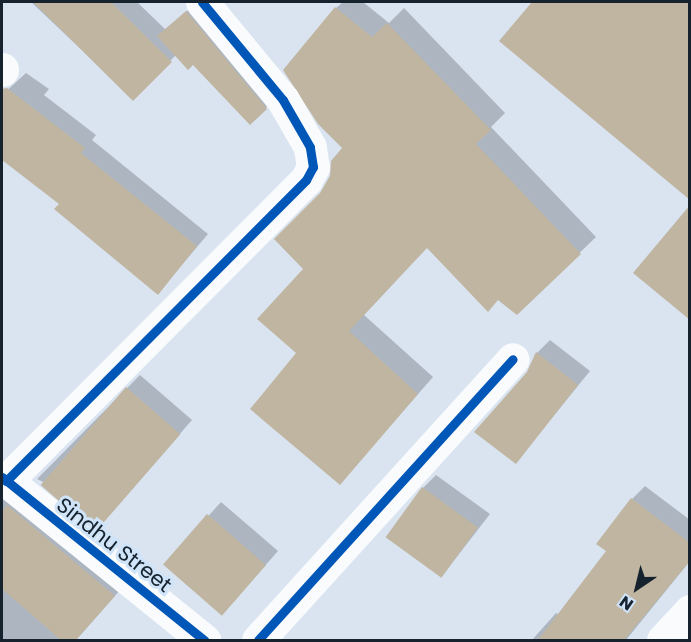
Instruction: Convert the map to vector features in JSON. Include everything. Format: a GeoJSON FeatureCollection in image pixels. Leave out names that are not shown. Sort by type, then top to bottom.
{"type":"FeatureCollection","features":[{"type":"Feature","properties":{"kind":"street"},"geometry":{"type":"LineString","coordinates":[[4,479],[306,180],[313,167],[310,147],[283,100],[202,2]]}},
{"type":"Feature","properties":{"kind":"street"},"geometry":{"type":"LineString","coordinates":[[258,640],[513,359]]}},
{"type":"Feature","properties":{"kind":"street","name":"Sindhu Street"},"geometry":{"type":"LineString","coordinates":[[4,479],[195,637]]}},
{"type":"Feature","properties":{"kind":"street"},"geometry":{"type":"LineString","coordinates":[[663,640],[690,611]]}},
{"type":"Feature","properties":{"kind":"building"},"geometry":{"type":"Polygon","coordinates":[[[33,2],[111,2],[172,62],[133,101],[33,2]]]}},
{"type":"Feature","properties":{"kind":"building"},"geometry":{"type":"Polygon","coordinates":[[[532,2],[690,2],[690,200],[499,41],[532,2]]]}},
{"type":"Feature","properties":{"kind":"building"},"geometry":{"type":"Polygon","coordinates":[[[335,7],[372,37],[387,23],[491,130],[476,144],[581,254],[517,315],[498,300],[488,312],[427,248],[349,331],[418,394],[340,485],[250,409],[296,353],[257,319],[303,269],[274,239],[320,193],[330,176],[331,161],[342,148],[318,124],[283,70],[335,7]]]}},
{"type":"Feature","properties":{"kind":"building"},"geometry":{"type":"Polygon","coordinates":[[[186,11],[267,109],[250,125],[193,65],[188,70],[157,36],[186,11]]]}},
{"type":"Feature","properties":{"kind":"building"},"geometry":{"type":"Polygon","coordinates":[[[7,88],[85,148],[81,153],[197,246],[158,295],[54,209],[59,204],[2,160],[2,89],[7,88]]]}},
{"type":"Feature","properties":{"kind":"building"},"geometry":{"type":"Polygon","coordinates":[[[690,205],[690,320],[633,273],[690,205]]]}},
{"type":"Feature","properties":{"kind":"building"},"geometry":{"type":"Polygon","coordinates":[[[536,352],[578,385],[516,464],[474,432],[527,372],[536,352]]]}},
{"type":"Feature","properties":{"kind":"building"},"geometry":{"type":"Polygon","coordinates":[[[126,387],[180,434],[95,532],[41,485],[126,387]]]}},
{"type":"Feature","properties":{"kind":"building"},"geometry":{"type":"Polygon","coordinates":[[[422,487],[478,528],[441,578],[386,537],[422,487]]]}},
{"type":"Feature","properties":{"kind":"building"},"geometry":{"type":"Polygon","coordinates":[[[631,498],[690,543],[690,561],[624,640],[538,640],[606,551],[596,544],[631,498]]]}},
{"type":"Feature","properties":{"kind":"building"},"geometry":{"type":"Polygon","coordinates":[[[7,505],[115,596],[76,640],[61,640],[2,589],[2,512],[7,505]]]}},
{"type":"Feature","properties":{"kind":"building"},"geometry":{"type":"Polygon","coordinates":[[[207,514],[266,565],[222,616],[163,565],[207,514]]]}},
{"type":"Feature","properties":{"kind":"cycle path"},"geometry":{"type":"LineString","coordinates":[[6,481],[306,180],[313,167],[310,147],[283,100],[202,2]]}},
{"type":"Feature","properties":{"kind":"cycle path"},"geometry":{"type":"LineString","coordinates":[[258,640],[513,359]]}},
{"type":"Feature","properties":{"kind":"cycle path"},"geometry":{"type":"LineString","coordinates":[[2,477],[204,640]]}}]}
